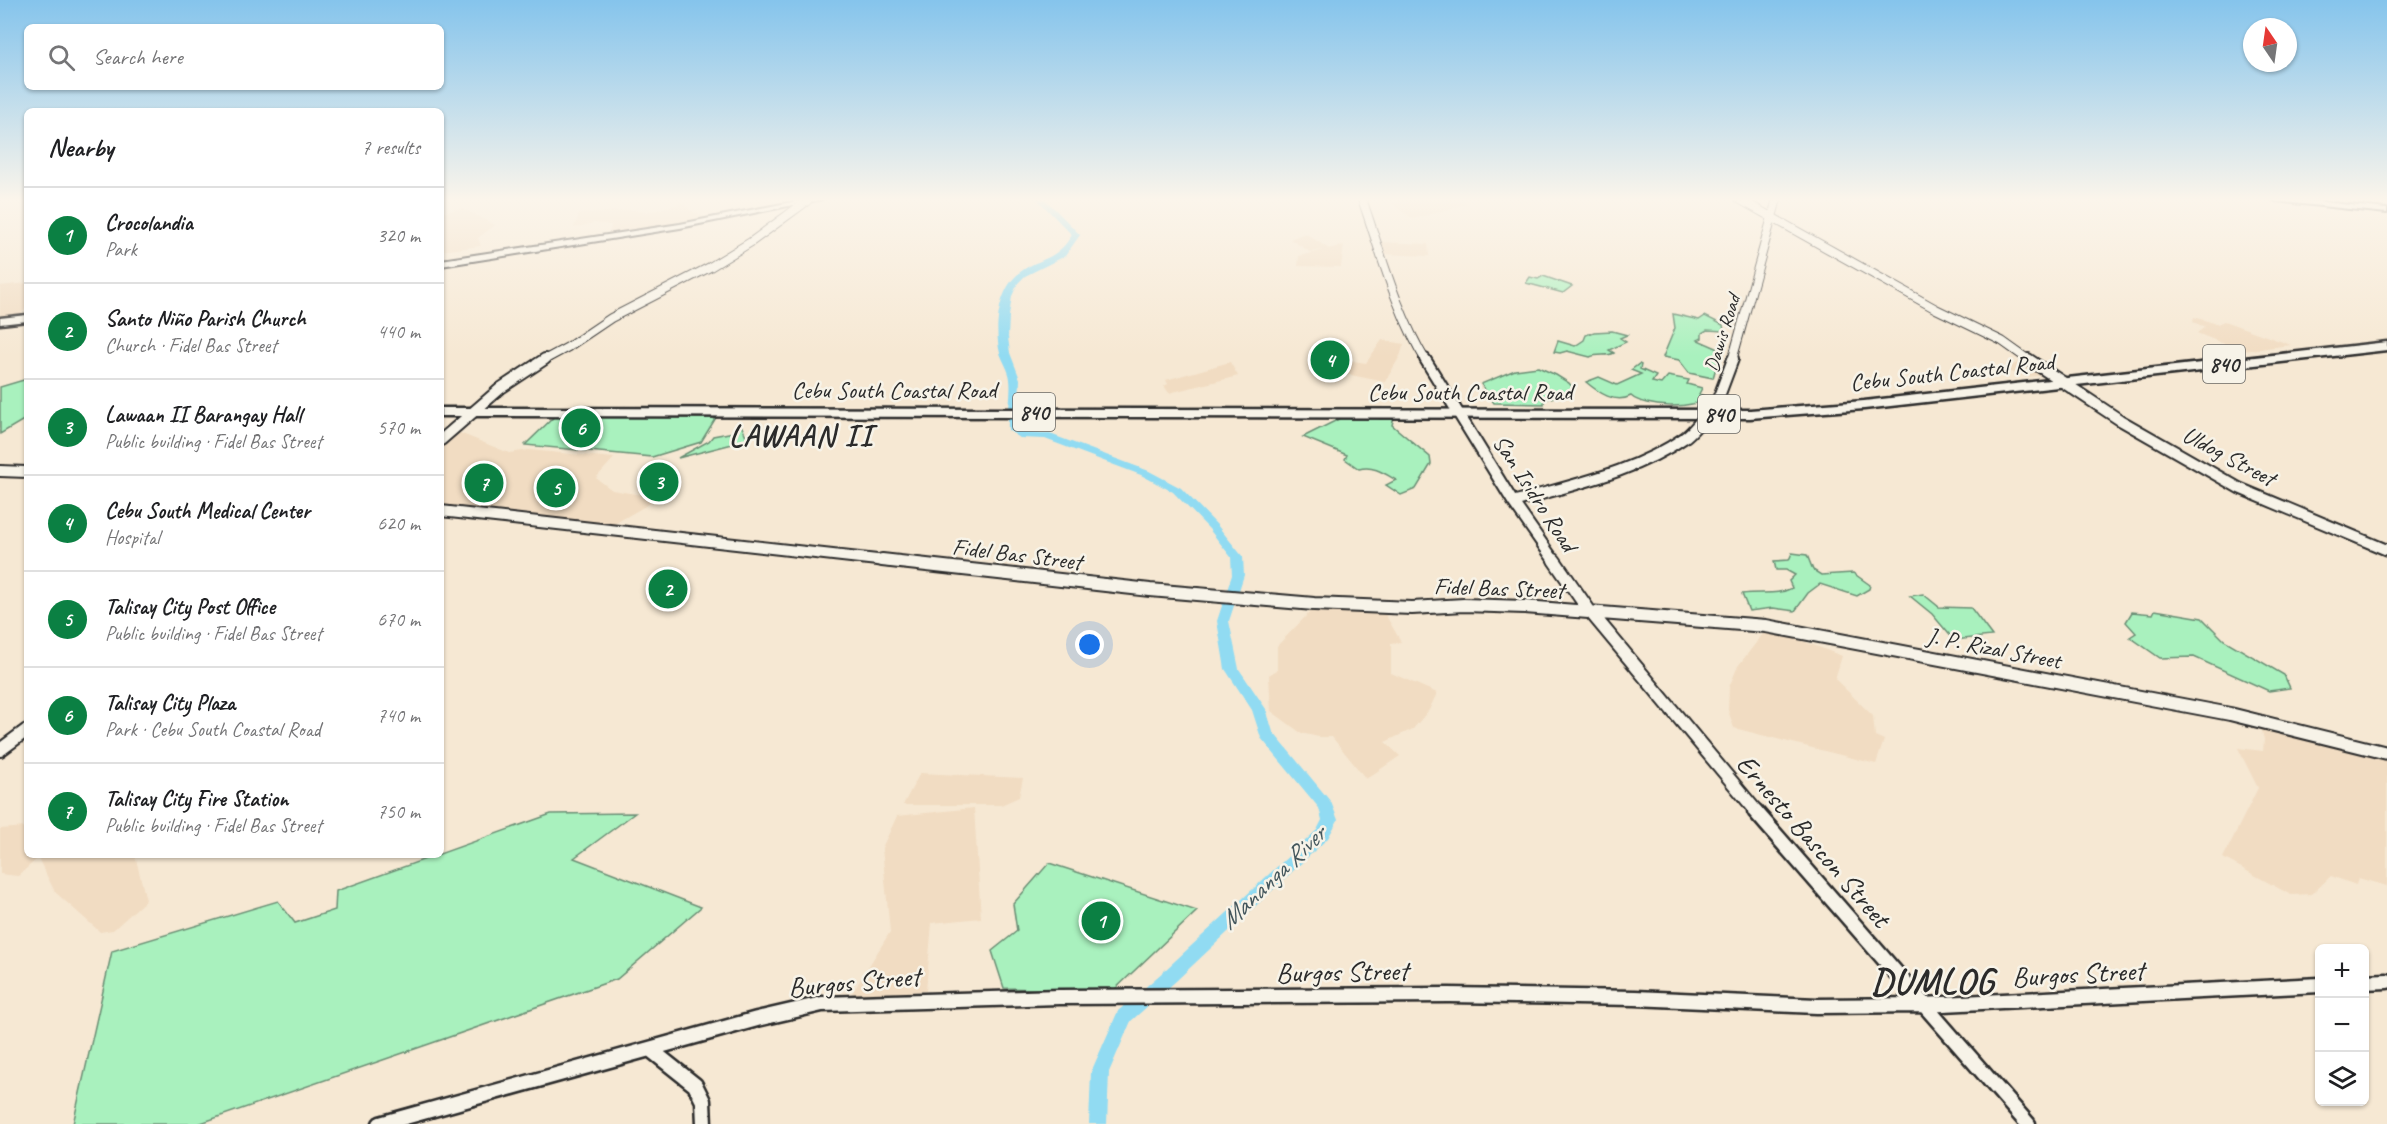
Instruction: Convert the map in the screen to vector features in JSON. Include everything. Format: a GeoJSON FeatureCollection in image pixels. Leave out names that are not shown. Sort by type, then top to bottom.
{"type":"FeatureCollection","features":[{"type":"Feature","properties":{"kind":"highway"},"geometry":{"type":"LineString","coordinates":[[0,321],[24,318]]}},
{"type":"Feature","properties":{"kind":"highway","name":"Cebu South Coastal Road"},"geometry":{"type":"LineString","coordinates":[[2056,380],[2387,339]]}},
{"type":"Feature","properties":{"kind":"highway","name":"Cebu South Coastal Road"},"geometry":{"type":"LineString","coordinates":[[444,405],[477,408],[1711,411],[2056,380],[2387,346]]}},
{"type":"Feature","properties":{"kind":"highway","name":"Cebu South Coastal Road"},"geometry":{"type":"LineString","coordinates":[[444,412],[477,408]]}},
{"type":"Feature","properties":{"kind":"main road"},"geometry":{"type":"LineString","coordinates":[[444,264],[519,251]]}},
{"type":"Feature","properties":{"kind":"street"},"geometry":{"type":"LineString","coordinates":[[444,437],[527,369],[567,347],[611,318],[735,251]]}},
{"type":"Feature","properties":{"kind":"street","name":"San Isidro Road"},"geometry":{"type":"LineString","coordinates":[[1381,251],[1416,344],[1513,501],[1590,612]]}},
{"type":"Feature","properties":{"kind":"street","name":"Dawis Road"},"geometry":{"type":"LineString","coordinates":[[1711,411],[1733,359],[1764,251]]}},
{"type":"Feature","properties":{"kind":"street","name":"Uldog Street"},"geometry":{"type":"LineString","coordinates":[[1833,251],[1936,309],[2002,341],[2056,380],[2238,488],[2387,550]]}},
{"type":"Feature","properties":{"kind":"street"},"geometry":{"type":"LineString","coordinates":[[1513,501],[1621,468],[1651,456],[1685,437],[1711,411]]}},
{"type":"Feature","properties":{"kind":"street"},"geometry":{"type":"LineString","coordinates":[[0,471],[24,472]]}},
{"type":"Feature","properties":{"kind":"street","name":"Fidel Bas Street"},"geometry":{"type":"LineString","coordinates":[[444,511],[1150,590],[1314,604],[1412,608],[1464,605],[1590,612]]}},
{"type":"Feature","properties":{"kind":"street","name":"J. P. Rizal Street"},"geometry":{"type":"LineString","coordinates":[[1590,612],[1766,626],[2219,712],[2387,753]]}},
{"type":"Feature","properties":{"kind":"street","name":"Ernesto Bascon Street"},"geometry":{"type":"LineString","coordinates":[[1590,612],[1736,789],[2028,1124]]}},
{"type":"Feature","properties":{"kind":"street"},"geometry":{"type":"LineString","coordinates":[[0,750],[24,732]]}},
{"type":"Feature","properties":{"kind":"street"},"geometry":{"type":"LineString","coordinates":[[2369,982],[2387,981]]}},
{"type":"Feature","properties":{"kind":"street","name":"Burgos Street"},"geometry":{"type":"LineString","coordinates":[[380,1124],[757,1019],[822,1004],[934,999],[1465,995],[1635,998],[1816,1006],[1924,1005],[2315,985]]}},
{"type":"Feature","properties":{"kind":"street"},"geometry":{"type":"LineString","coordinates":[[651,1050],[695,1085],[703,1101],[704,1124]]}},
{"type":"Feature","properties":{"kind":"shaded area"},"geometry":{"type":"Polygon","coordinates":[[[1318,251],[1343,251],[1341,267],[1298,266],[1299,256],[1318,251]]]}},
{"type":"Feature","properties":{"kind":"shaded area"},"geometry":{"type":"Polygon","coordinates":[[[1382,251],[1429,251],[1429,256],[1383,254],[1382,251]]]}},
{"type":"Feature","properties":{"kind":"shaded area"},"geometry":{"type":"Polygon","coordinates":[[[24,283],[24,310],[19,316],[0,318],[0,286],[24,283]]]}},
{"type":"Feature","properties":{"kind":"shaded area"},"geometry":{"type":"Polygon","coordinates":[[[2194,317],[2217,324],[2224,321],[2291,345],[2242,351],[2197,333],[2205,327],[2193,322],[2194,317]]]}},
{"type":"Feature","properties":{"kind":"shaded area"},"geometry":{"type":"Polygon","coordinates":[[[1382,340],[1404,344],[1385,382],[1307,366],[1313,355],[1366,363],[1382,340]]]}},
{"type":"Feature","properties":{"kind":"shaded area"},"geometry":{"type":"Polygon","coordinates":[[[2027,358],[2045,375],[2027,377],[2003,370],[2027,358]]]}},
{"type":"Feature","properties":{"kind":"shaded area"},"geometry":{"type":"Polygon","coordinates":[[[1230,362],[1238,376],[1169,393],[1164,386],[1168,384],[1166,380],[1230,362]]]}},
{"type":"Feature","properties":{"kind":"shaded area"},"geometry":{"type":"Polygon","coordinates":[[[455,431],[509,453],[529,450],[614,458],[596,478],[612,490],[659,498],[609,527],[444,508],[444,441],[455,431]]]}},
{"type":"Feature","properties":{"kind":"shaded area"},"geometry":{"type":"Polygon","coordinates":[[[1312,610],[1384,612],[1401,642],[1391,644],[1391,673],[1437,693],[1429,710],[1413,729],[1385,742],[1400,756],[1366,779],[1332,737],[1301,733],[1271,711],[1269,675],[1277,670],[1277,646],[1312,610]]]}},
{"type":"Feature","properties":{"kind":"shaded area"},"geometry":{"type":"Polygon","coordinates":[[[1766,630],[1778,636],[1787,635],[1842,656],[1835,679],[1873,716],[1875,736],[1884,740],[1876,764],[1734,728],[1728,710],[1729,687],[1738,666],[1766,630]]]}},
{"type":"Feature","properties":{"kind":"shaded area"},"geometry":{"type":"Polygon","coordinates":[[[2261,726],[2387,756],[2387,886],[2358,878],[2356,885],[2331,876],[2312,894],[2291,895],[2223,858],[2258,788],[2238,748],[2263,751],[2264,740],[2261,726]]]}},
{"type":"Feature","properties":{"kind":"shaded area"},"geometry":{"type":"Polygon","coordinates":[[[920,773],[1023,778],[1019,797],[1001,805],[903,805],[920,773]]]}},
{"type":"Feature","properties":{"kind":"shaded area"},"geometry":{"type":"Polygon","coordinates":[[[974,808],[981,918],[932,923],[926,991],[851,995],[890,932],[882,848],[897,816],[974,808]]]}},
{"type":"Feature","properties":{"kind":"shaded area"},"geometry":{"type":"Polygon","coordinates":[[[24,827],[24,858],[38,858],[18,876],[0,874],[0,829],[24,827]]]}},
{"type":"Feature","properties":{"kind":"shaded area"},"geometry":{"type":"Polygon","coordinates":[[[38,858],[136,858],[146,900],[113,930],[100,932],[55,892],[38,858]]]}},
{"type":"Feature","properties":{"kind":"green space"},"geometry":{"type":"Polygon","coordinates":[[[1543,276],[1572,286],[1563,293],[1526,283],[1530,277],[1538,279],[1543,276]]]}},
{"type":"Feature","properties":{"kind":"green space"},"geometry":{"type":"Polygon","coordinates":[[[1673,314],[1699,320],[1705,316],[1723,325],[1724,331],[1707,330],[1698,340],[1721,350],[1713,378],[1689,373],[1679,360],[1663,357],[1675,328],[1673,314]]]}},
{"type":"Feature","properties":{"kind":"green space"},"geometry":{"type":"Polygon","coordinates":[[[1612,331],[1627,335],[1620,338],[1626,342],[1609,350],[1614,353],[1590,357],[1567,351],[1554,352],[1558,341],[1575,346],[1584,340],[1586,335],[1612,331]]]}},
{"type":"Feature","properties":{"kind":"green space"},"geometry":{"type":"Polygon","coordinates":[[[1639,364],[1640,369],[1656,376],[1652,382],[1661,384],[1668,376],[1689,380],[1687,384],[1702,388],[1699,394],[1707,397],[1701,401],[1681,406],[1658,405],[1631,396],[1613,398],[1586,382],[1599,377],[1617,385],[1641,374],[1631,370],[1639,364]]]}},
{"type":"Feature","properties":{"kind":"green space"},"geometry":{"type":"Polygon","coordinates":[[[1538,367],[1556,375],[1573,388],[1570,392],[1544,400],[1544,404],[1494,403],[1481,384],[1515,370],[1538,367]]]}},
{"type":"Feature","properties":{"kind":"green space"},"geometry":{"type":"Polygon","coordinates":[[[24,380],[24,420],[0,434],[0,387],[24,380]]]}},
{"type":"Feature","properties":{"kind":"green space"},"geometry":{"type":"Polygon","coordinates":[[[555,416],[717,416],[701,442],[652,457],[525,445],[555,416]]]}},
{"type":"Feature","properties":{"kind":"green space"},"geometry":{"type":"Polygon","coordinates":[[[1343,417],[1394,417],[1392,425],[1430,457],[1431,464],[1416,489],[1401,495],[1386,485],[1396,480],[1392,477],[1374,469],[1359,469],[1345,459],[1347,455],[1303,437],[1343,417]]]}},
{"type":"Feature","properties":{"kind":"green space"},"geometry":{"type":"Polygon","coordinates":[[[741,425],[748,440],[678,458],[709,441],[713,436],[734,432],[741,425]]]}},
{"type":"Feature","properties":{"kind":"green space"},"geometry":{"type":"Polygon","coordinates":[[[1792,553],[1807,555],[1813,570],[1821,575],[1853,573],[1870,585],[1869,589],[1857,596],[1820,584],[1808,593],[1795,611],[1773,608],[1749,611],[1742,594],[1774,593],[1792,588],[1789,581],[1795,575],[1786,570],[1776,570],[1774,561],[1789,560],[1792,553]]]}},
{"type":"Feature","properties":{"kind":"green space"},"geometry":{"type":"Polygon","coordinates":[[[1923,594],[1939,607],[1971,608],[1992,636],[1954,640],[1932,614],[1910,596],[1923,594]]]}},
{"type":"Feature","properties":{"kind":"green space"},"geometry":{"type":"Polygon","coordinates":[[[2155,610],[2202,618],[2224,640],[2284,675],[2290,688],[2269,691],[2194,657],[2160,658],[2130,637],[2136,633],[2126,622],[2132,612],[2153,614],[2155,610]]]}},
{"type":"Feature","properties":{"kind":"green space"},"geometry":{"type":"Polygon","coordinates":[[[635,813],[574,858],[701,907],[617,979],[198,1124],[73,1124],[112,951],[278,901],[295,923],[335,910],[336,891],[428,858],[444,858],[444,852],[551,814],[635,813]]]}},
{"type":"Feature","properties":{"kind":"green space"},"geometry":{"type":"Polygon","coordinates":[[[1049,863],[1197,911],[1113,991],[1004,988],[992,951],[1017,931],[1013,904],[1049,863]]]}},
{"type":"Feature","properties":{"kind":"waterway","name":"Mananga River"},"geometry":{"type":"LineString","coordinates":[[1064,251],[1054,259],[1022,274],[1011,287],[1008,296],[1003,337],[1005,353],[1015,379],[1013,430],[1024,436],[1046,436],[1145,473],[1177,490],[1213,527],[1237,557],[1238,575],[1223,621],[1232,669],[1259,709],[1266,734],[1326,806],[1330,820],[1323,834],[1124,1016],[1100,1072],[1098,1124]]}},
{"type":"Feature","properties":{"kind":"place","name":"Cebu South Medical Center"},"geometry":{"type":"Point","coordinates":[1330,360]}},
{"type":"Feature","properties":{"kind":"place","name":"Talisay City Plaza"},"geometry":{"type":"Point","coordinates":[581,428]}},
{"type":"Feature","properties":{"kind":"place","name":"Lawaan II Barangay Hall"},"geometry":{"type":"Point","coordinates":[659,482]}},
{"type":"Feature","properties":{"kind":"place","name":"Talisay City Fire Station"},"geometry":{"type":"Point","coordinates":[484,483]}},
{"type":"Feature","properties":{"kind":"place","name":"Talisay City Post Office"},"geometry":{"type":"Point","coordinates":[556,488]}},
{"type":"Feature","properties":{"kind":"place","name":"Santo Niño Parish Church"},"geometry":{"type":"Point","coordinates":[668,589]}},
{"type":"Feature","properties":{"kind":"place","name":"Crocolandia"},"geometry":{"type":"Point","coordinates":[1101,921]}},
{"type":"Feature","properties":{"kind":"district","name":"LAWAAN II"},"geometry":{"type":"Point","coordinates":[801,436]}},
{"type":"Feature","properties":{"kind":"district","name":"DUMLOG"},"geometry":{"type":"Point","coordinates":[1933,980]}}]}
